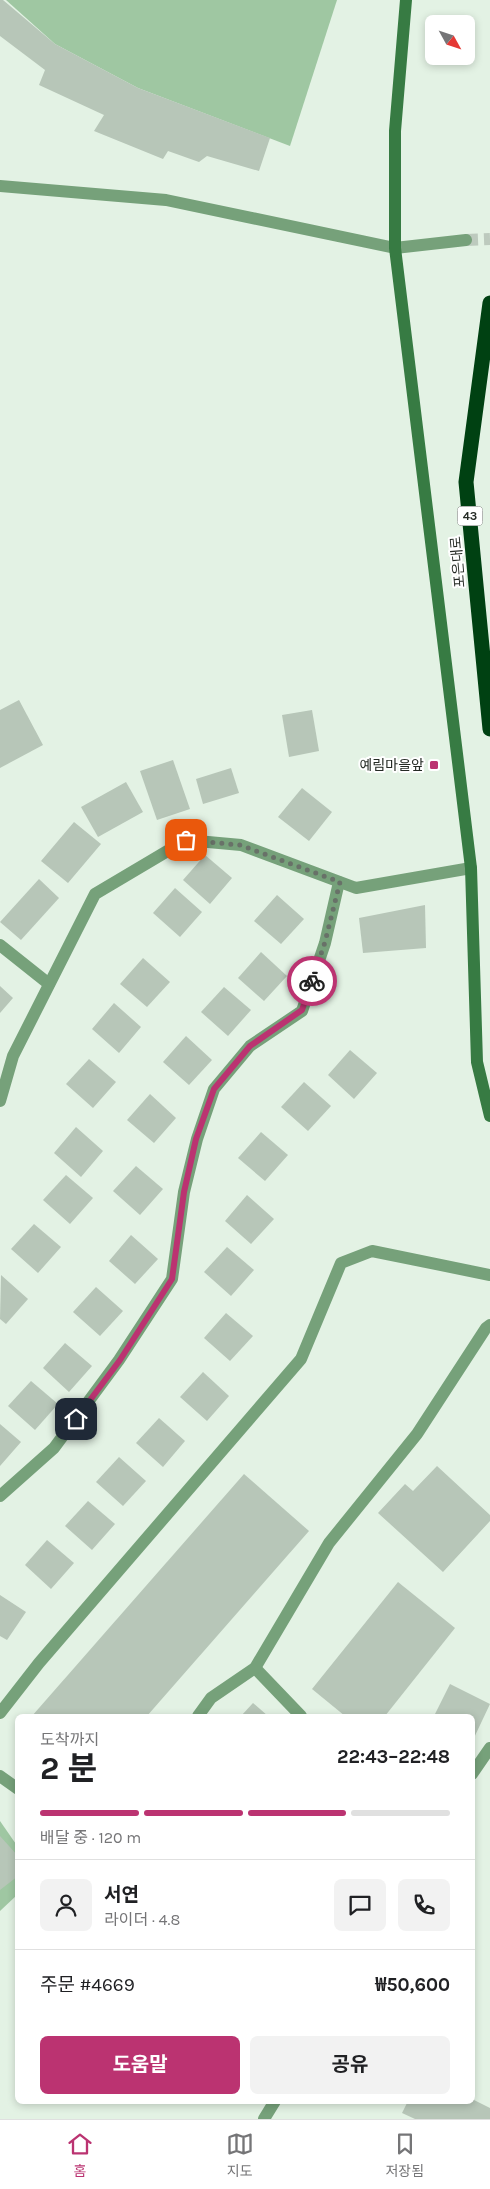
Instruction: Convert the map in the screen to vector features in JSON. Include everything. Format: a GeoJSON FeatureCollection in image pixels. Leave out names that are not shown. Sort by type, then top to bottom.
{"type":"FeatureCollection","features":[{"type":"Feature","properties":{"kind":"highway","name":"포은대로"},"geometry":{"type":"LineString","coordinates":[[490,303],[466,482],[490,730]]}},
{"type":"Feature","properties":{"kind":"street"},"geometry":{"type":"LineString","coordinates":[[406,0],[394,131],[394,248],[471,868],[477,1062],[490,1116]]}},
{"type":"Feature","properties":{"kind":"street"},"geometry":{"type":"LineString","coordinates":[[0,186],[166,200],[394,248],[466,240]]}},
{"type":"Feature","properties":{"kind":"street"},"geometry":{"type":"LineString","coordinates":[[0,1101],[13,1056],[95,894],[186,840],[240,845],[356,888],[471,868]]}},
{"type":"Feature","properties":{"kind":"street"},"geometry":{"type":"LineString","coordinates":[[0,1496],[54,1448],[120,1360],[172,1279],[184,1192],[196,1139],[214,1089],[250,1046],[302,1010],[325,942],[340,882]]}},
{"type":"Feature","properties":{"kind":"street"},"geometry":{"type":"LineString","coordinates":[[0,945],[49,984]]}},
{"type":"Feature","properties":{"kind":"street"},"geometry":{"type":"LineString","coordinates":[[0,1713],[39,1663],[301,1359],[341,1263],[372,1252],[490,1275]]}},
{"type":"Feature","properties":{"kind":"street"},"geometry":{"type":"LineString","coordinates":[[199,1714],[211,1698],[255,1668],[329,1544],[417,1434],[486,1328],[490,1325]]}},
{"type":"Feature","properties":{"kind":"street"},"geometry":{"type":"LineString","coordinates":[[255,1668],[298,1714]]}},
{"type":"Feature","properties":{"kind":"street"},"geometry":{"type":"LineString","coordinates":[[475,1770],[490,1748]]}},
{"type":"Feature","properties":{"kind":"street"},"geometry":{"type":"LineString","coordinates":[[0,1776],[15,1787]]}},
{"type":"Feature","properties":{"kind":"street"},"geometry":{"type":"LineString","coordinates":[[264,2119],[272,2104]]}},
{"type":"Feature","properties":{"kind":"green space"},"geometry":{"type":"Polygon","coordinates":[[[6,0],[337,0],[290,146],[138,88],[55,44],[6,0]]]}},
{"type":"Feature","properties":{"kind":"green space"},"geometry":{"type":"Polygon","coordinates":[[[0,1821],[15,1843],[15,1897],[0,1911],[0,1821]]]}},
{"type":"Feature","properties":{"kind":"building"},"geometry":{"type":"Polygon","coordinates":[[[0,0],[3,0],[55,44],[138,88],[270,138],[259,171],[207,156],[199,162],[168,151],[163,159],[94,131],[104,115],[39,85],[45,70],[0,36],[0,0]]]}},
{"type":"Feature","properties":{"kind":"building"},"geometry":{"type":"Polygon","coordinates":[[[19,700],[43,745],[0,768],[0,710],[19,700]]]}},
{"type":"Feature","properties":{"kind":"building"},"geometry":{"type":"Polygon","coordinates":[[[312,710],[319,751],[289,757],[282,715],[312,710]]]}},
{"type":"Feature","properties":{"kind":"building"},"geometry":{"type":"Polygon","coordinates":[[[173,760],[190,809],[157,820],[140,771],[173,760]]]}},
{"type":"Feature","properties":{"kind":"building"},"geometry":{"type":"Polygon","coordinates":[[[231,768],[239,793],[203,804],[196,779],[231,768]]]}},
{"type":"Feature","properties":{"kind":"building"},"geometry":{"type":"Polygon","coordinates":[[[126,782],[143,812],[98,837],[81,807],[126,782]]]}},
{"type":"Feature","properties":{"kind":"building"},"geometry":{"type":"Polygon","coordinates":[[[302,788],[332,812],[309,841],[278,817],[302,788]]]}},
{"type":"Feature","properties":{"kind":"building"},"geometry":{"type":"Polygon","coordinates":[[[74,822],[101,844],[68,883],[41,861],[74,822]]]}},
{"type":"Feature","properties":{"kind":"building"},"geometry":{"type":"Polygon","coordinates":[[[205,855],[232,878],[210,904],[183,880],[205,855]]]}},
{"type":"Feature","properties":{"kind":"building"},"geometry":{"type":"Polygon","coordinates":[[[39,879],[59,898],[21,940],[0,922],[39,879]]]}},
{"type":"Feature","properties":{"kind":"building"},"geometry":{"type":"Polygon","coordinates":[[[175,888],[202,912],[180,937],[153,913],[175,888]]]}},
{"type":"Feature","properties":{"kind":"building"},"geometry":{"type":"Polygon","coordinates":[[[277,895],[304,919],[281,944],[254,921],[277,895]]]}},
{"type":"Feature","properties":{"kind":"building"},"geometry":{"type":"Polygon","coordinates":[[[425,905],[426,948],[363,953],[359,918],[425,905]]]}},
{"type":"Feature","properties":{"kind":"building"},"geometry":{"type":"Polygon","coordinates":[[[261,952],[287,976],[264,1001],[238,978],[261,952]]]}},
{"type":"Feature","properties":{"kind":"building"},"geometry":{"type":"Polygon","coordinates":[[[143,958],[170,982],[147,1007],[120,984],[143,958]]]}},
{"type":"Feature","properties":{"kind":"building"},"geometry":{"type":"Polygon","coordinates":[[[0,986],[13,998],[0,1013],[0,986]]]}},
{"type":"Feature","properties":{"kind":"building"},"geometry":{"type":"Polygon","coordinates":[[[224,987],[251,1010],[228,1036],[201,1012],[224,987]]]}},
{"type":"Feature","properties":{"kind":"building"},"geometry":{"type":"Polygon","coordinates":[[[114,1003],[141,1027],[119,1053],[92,1029],[114,1003]]]}},
{"type":"Feature","properties":{"kind":"building"},"geometry":{"type":"Polygon","coordinates":[[[186,1036],[212,1060],[189,1085],[163,1062],[186,1036]]]}},
{"type":"Feature","properties":{"kind":"building"},"geometry":{"type":"Polygon","coordinates":[[[350,1050],[377,1073],[354,1099],[328,1075],[350,1050]]]}},
{"type":"Feature","properties":{"kind":"building"},"geometry":{"type":"Polygon","coordinates":[[[89,1059],[116,1082],[93,1108],[66,1084],[89,1059]]]}},
{"type":"Feature","properties":{"kind":"building"},"geometry":{"type":"Polygon","coordinates":[[[304,1082],[331,1106],[308,1131],[281,1107],[304,1082]]]}},
{"type":"Feature","properties":{"kind":"building"},"geometry":{"type":"Polygon","coordinates":[[[150,1094],[176,1118],[154,1143],[127,1120],[150,1094]]]}},
{"type":"Feature","properties":{"kind":"building"},"geometry":{"type":"Polygon","coordinates":[[[76,1127],[103,1151],[81,1177],[54,1153],[76,1127]]]}},
{"type":"Feature","properties":{"kind":"building"},"geometry":{"type":"Polygon","coordinates":[[[261,1132],[288,1155],[265,1181],[238,1158],[261,1132]]]}},
{"type":"Feature","properties":{"kind":"building"},"geometry":{"type":"Polygon","coordinates":[[[136,1166],[163,1189],[140,1215],[113,1191],[136,1166]]]}},
{"type":"Feature","properties":{"kind":"building"},"geometry":{"type":"Polygon","coordinates":[[[66,1175],[93,1198],[70,1224],[43,1200],[66,1175]]]}},
{"type":"Feature","properties":{"kind":"building"},"geometry":{"type":"Polygon","coordinates":[[[247,1195],[274,1219],[251,1244],[225,1221],[247,1195]]]}},
{"type":"Feature","properties":{"kind":"building"},"geometry":{"type":"Polygon","coordinates":[[[34,1224],[61,1247],[38,1273],[11,1249],[34,1224]]]}},
{"type":"Feature","properties":{"kind":"building"},"geometry":{"type":"Polygon","coordinates":[[[131,1235],[158,1259],[135,1284],[109,1261],[131,1235]]]}},
{"type":"Feature","properties":{"kind":"building"},"geometry":{"type":"Polygon","coordinates":[[[227,1247],[254,1270],[231,1296],[204,1272],[227,1247]]]}},
{"type":"Feature","properties":{"kind":"building"},"geometry":{"type":"Polygon","coordinates":[[[1,1275],[28,1299],[6,1324],[0,1319],[1,1275]]]}},
{"type":"Feature","properties":{"kind":"building"},"geometry":{"type":"Polygon","coordinates":[[[96,1287],[123,1311],[100,1336],[73,1312],[96,1287]]]}},
{"type":"Feature","properties":{"kind":"building"},"geometry":{"type":"Polygon","coordinates":[[[226,1313],[253,1336],[230,1361],[204,1338],[226,1313]]]}},
{"type":"Feature","properties":{"kind":"building"},"geometry":{"type":"Polygon","coordinates":[[[65,1343],[92,1366],[69,1392],[43,1368],[65,1343]]]}},
{"type":"Feature","properties":{"kind":"building"},"geometry":{"type":"Polygon","coordinates":[[[203,1372],[229,1396],[207,1421],[180,1397],[203,1372]]]}},
{"type":"Feature","properties":{"kind":"building"},"geometry":{"type":"Polygon","coordinates":[[[31,1381],[58,1404],[35,1430],[8,1406],[31,1381]]]}},
{"type":"Feature","properties":{"kind":"building"},"geometry":{"type":"Polygon","coordinates":[[[159,1418],[185,1441],[163,1467],[136,1443],[159,1418]]]}},
{"type":"Feature","properties":{"kind":"building"},"geometry":{"type":"Polygon","coordinates":[[[0,1424],[21,1442],[0,1466],[0,1424]]]}},
{"type":"Feature","properties":{"kind":"building"},"geometry":{"type":"Polygon","coordinates":[[[119,1457],[146,1481],[123,1506],[96,1482],[119,1457]]]}},
{"type":"Feature","properties":{"kind":"building"},"geometry":{"type":"Polygon","coordinates":[[[437,1466],[490,1515],[490,1521],[443,1572],[378,1513],[405,1484],[413,1491],[437,1466]]]}},
{"type":"Feature","properties":{"kind":"building"},"geometry":{"type":"Polygon","coordinates":[[[244,1474],[309,1531],[149,1714],[34,1714],[244,1474]]]}},
{"type":"Feature","properties":{"kind":"building"},"geometry":{"type":"Polygon","coordinates":[[[88,1501],[115,1524],[92,1550],[65,1526],[88,1501]]]}},
{"type":"Feature","properties":{"kind":"building"},"geometry":{"type":"Polygon","coordinates":[[[47,1540],[74,1563],[51,1589],[25,1565],[47,1540]]]}},
{"type":"Feature","properties":{"kind":"building"},"geometry":{"type":"Polygon","coordinates":[[[398,1582],[455,1628],[387,1714],[343,1714],[312,1689],[398,1582]]]}},
{"type":"Feature","properties":{"kind":"building"},"geometry":{"type":"Polygon","coordinates":[[[0,1595],[26,1612],[7,1640],[0,1636],[0,1595]]]}},
{"type":"Feature","properties":{"kind":"building"},"geometry":{"type":"Polygon","coordinates":[[[450,1684],[490,1704],[475,1736],[475,1714],[435,1714],[450,1684]]]}},
{"type":"Feature","properties":{"kind":"building"},"geometry":{"type":"Polygon","coordinates":[[[253,1703],[266,1714],[243,1714],[253,1703]]]}},
{"type":"Feature","properties":{"kind":"building"},"geometry":{"type":"Polygon","coordinates":[[[0,1836],[15,1853],[15,1878],[0,1890],[0,1836]]]}},
{"type":"Feature","properties":{"kind":"building"},"geometry":{"type":"Polygon","coordinates":[[[475,2100],[490,2108],[490,2119],[415,2119],[402,2113],[406,2104],[475,2104],[475,2100]]]}},
{"type":"Feature","properties":{"kind":"tunnel"},"geometry":{"type":"LineString","coordinates":[[466,240],[490,239]]}},
{"type":"Feature","properties":{"kind":"way so far"},"geometry":{"type":"LineString","coordinates":[[186,840],[240,845],[340,882],[325,942],[312,981]]}},
{"type":"Feature","properties":{"kind":"place","name":"예림마을앞"},"geometry":{"type":"Point","coordinates":[434,765]}},
{"type":"Feature","properties":{"kind":"route"},"geometry":{"type":"LineString","coordinates":[[76,1419],[120,1360],[172,1279],[184,1192],[196,1139],[214,1089],[250,1046],[302,1010],[312,981]]}}]}
